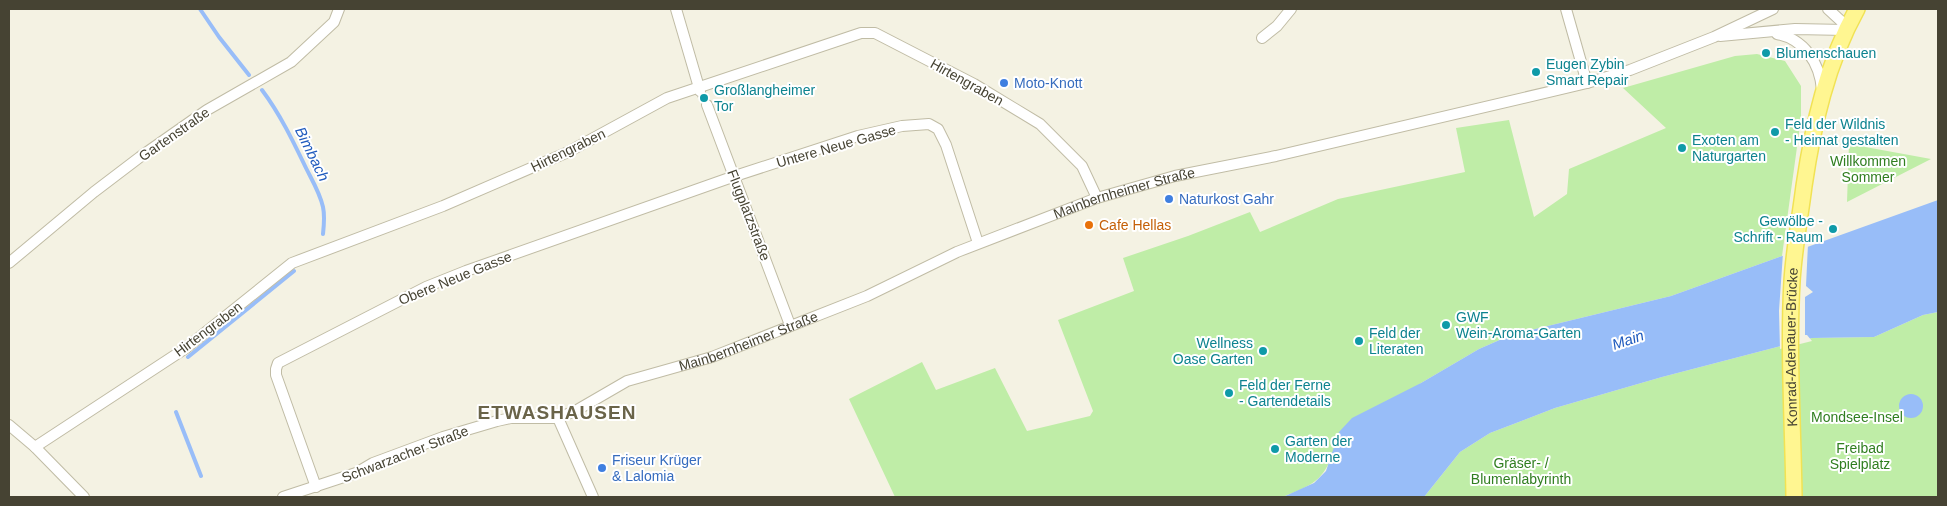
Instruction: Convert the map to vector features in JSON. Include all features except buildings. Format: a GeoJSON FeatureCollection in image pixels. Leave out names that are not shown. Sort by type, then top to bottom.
{"type":"FeatureCollection","features":[{"type":"Feature","properties":{"kind":"main road","name":"Mainbernheimer Straße"},"geometry":{"type":"LineString","coordinates":[[1802,198],[1821,99],[1846,30],[1857,9]]}},
{"type":"Feature","properties":{"kind":"main road","name":"Konrad-Adenauer-Brücke"},"geometry":{"type":"LineString","coordinates":[[1794,497],[1792,299],[1796,241],[1802,198]]}},
{"type":"Feature","properties":{"kind":"street","name":"Gartenstraße"},"geometry":{"type":"LineString","coordinates":[[9,263],[140,157],[207,110],[290,62],[334,22],[339,9]]}},
{"type":"Feature","properties":{"kind":"street"},"geometry":{"type":"LineString","coordinates":[[676,9],[700,88]]}},
{"type":"Feature","properties":{"kind":"street"},"geometry":{"type":"LineString","coordinates":[[1262,38],[1277,26],[1291,9]]}},
{"type":"Feature","properties":{"kind":"street"},"geometry":{"type":"LineString","coordinates":[[1566,9],[1587,83]]}},
{"type":"Feature","properties":{"kind":"street","name":"Mainbernheimer Straße"},"geometry":{"type":"LineString","coordinates":[[558,418],[577,410],[627,381],[712,357],[867,296],[978,243],[1098,198],[1175,176],[1285,153],[1587,83],[1630,70],[1714,37],[1774,9]]}},
{"type":"Feature","properties":{"kind":"street"},"geometry":{"type":"LineString","coordinates":[[1828,9],[1841,21],[1846,30]]}},
{"type":"Feature","properties":{"kind":"street","name":"Mainbernheimer Straße"},"geometry":{"type":"LineString","coordinates":[[1714,37],[1770,33],[1795,29],[1846,30]]}},
{"type":"Feature","properties":{"kind":"street","name":"Hirtengraben"},"geometry":{"type":"LineString","coordinates":[[35,446],[186,348],[292,263],[461,199],[568,152],[667,98],[861,33],[875,33],[974,84],[1040,124],[1082,166],[1098,198]]}},
{"type":"Feature","properties":{"kind":"street","name":"Mainbernheimer Straße"},"geometry":{"type":"LineString","coordinates":[[1770,33],[1794,39],[1808,54],[1815,64],[1820,78],[1821,99]]}},
{"type":"Feature","properties":{"kind":"street","name":"Flugplatzstraße"},"geometry":{"type":"LineString","coordinates":[[707,105],[790,325]]}},
{"type":"Feature","properties":{"kind":"street","name":"Untere Neue Gasse"},"geometry":{"type":"LineString","coordinates":[[735,176],[858,136],[902,126],[929,124],[938,129],[946,145],[978,243]]}},
{"type":"Feature","properties":{"kind":"street","name":"Obere Neue Gasse"},"geometry":{"type":"LineString","coordinates":[[316,487],[276,375],[278,363],[282,360],[426,287],[735,176]]}},
{"type":"Feature","properties":{"kind":"street","name":"Schwarzacher Straße"},"geometry":{"type":"LineString","coordinates":[[283,497],[356,473],[373,463],[443,436],[511,418],[558,418]]}},
{"type":"Feature","properties":{"kind":"street"},"geometry":{"type":"LineString","coordinates":[[558,418],[593,497]]}},
{"type":"Feature","properties":{"kind":"street"},"geometry":{"type":"LineString","coordinates":[[9,425],[35,446],[84,497]]}},
{"type":"Feature","properties":{"kind":"green space"},"geometry":{"type":"Polygon","coordinates":[[[1757,54],[1785,61],[1801,86],[1801,118],[1782,256],[1671,296],[1511,335],[1479,349],[1421,383],[1333,454],[1329,464],[1319,478],[1308,486],[1283,497],[895,497],[849,399],[922,362],[936,390],[995,368],[1027,431],[1090,416],[1093,411],[1058,320],[1134,291],[1123,258],[1250,212],[1260,232],[1338,199],[1465,172],[1456,128],[1509,120],[1534,217],[1567,194],[1569,169],[1666,128],[1623,88],[1735,56],[1757,54]]]}},
{"type":"Feature","properties":{"kind":"green space","name":"Willkommen Sommer"},"geometry":{"type":"Polygon","coordinates":[[[1849,144],[1931,159],[1847,202],[1849,144]]]}},
{"type":"Feature","properties":{"kind":"green space","name":"Mondsee-Insel"},"geometry":{"type":"Polygon","coordinates":[[[1938,312],[1938,497],[1424,497],[1460,452],[1490,433],[1555,408],[1662,377],[1812,338],[1874,337],[1923,315],[1938,312]]]}},
{"type":"Feature","properties":{"kind":"water","name":"Main"},"geometry":{"type":"Polygon","coordinates":[[[1938,200],[1938,312],[1923,315],[1874,337],[1812,338],[1662,377],[1555,408],[1490,433],[1460,452],[1424,497],[1283,497],[1314,483],[1326,471],[1339,432],[1352,418],[1421,383],[1479,349],[1511,335],[1671,296],[1938,200]]]}},
{"type":"Feature","properties":{"kind":"water"},"geometry":{"type":"Polygon","coordinates":[[[1911,394],[1920,397],[1923,406],[1920,415],[1911,418],[1902,415],[1899,406],[1902,397],[1911,394]]]}},
{"type":"Feature","properties":{"kind":"pier"},"geometry":{"type":"Polygon","coordinates":[[[1808,244],[1806,286],[1813,292],[1805,297],[1805,335],[1812,341],[1780,349],[1779,311],[1783,253],[1808,244]]]}},
{"type":"Feature","properties":{"kind":"waterway","name":"Bimbach"},"geometry":{"type":"LineString","coordinates":[[200,9],[249,75]]}},
{"type":"Feature","properties":{"kind":"waterway","name":"Bimbach"},"geometry":{"type":"LineString","coordinates":[[262,90],[286,128],[318,192],[324,210],[323,234]]}},
{"type":"Feature","properties":{"kind":"waterway","name":"Bimbach"},"geometry":{"type":"LineString","coordinates":[[188,357],[294,271]]}},
{"type":"Feature","properties":{"kind":"waterway","name":"Bimbach"},"geometry":{"type":"LineString","coordinates":[[176,412],[201,476]]}},
{"type":"Feature","properties":{"kind":"tunnel"},"geometry":{"type":"LineString","coordinates":[[700,91],[707,105]]}},
{"type":"Feature","properties":{"kind":"place","name":"Blumenschauen"},"geometry":{"type":"Point","coordinates":[1766,53]}},
{"type":"Feature","properties":{"kind":"place","name":"Eugen Zybin Smart Repair"},"geometry":{"type":"Point","coordinates":[1536,72]}},
{"type":"Feature","properties":{"kind":"place","name":"Moto-Knott"},"geometry":{"type":"Point","coordinates":[1004,83]}},
{"type":"Feature","properties":{"kind":"place","name":"Großlangheimer Tor"},"geometry":{"type":"Point","coordinates":[704,98]}},
{"type":"Feature","properties":{"kind":"place","name":"Feld der Wildnis - Heimat gestalten"},"geometry":{"type":"Point","coordinates":[1775,132]}},
{"type":"Feature","properties":{"kind":"place","name":"Exoten am Naturgarten"},"geometry":{"type":"Point","coordinates":[1682,148]}},
{"type":"Feature","properties":{"kind":"place","name":"Naturkost Gahr"},"geometry":{"type":"Point","coordinates":[1169,199]}},
{"type":"Feature","properties":{"kind":"place","name":"Cafe Hellas"},"geometry":{"type":"Point","coordinates":[1089,225]}},
{"type":"Feature","properties":{"kind":"place","name":"Gewölbe - Schrift - Raum"},"geometry":{"type":"Point","coordinates":[1833,229]}},
{"type":"Feature","properties":{"kind":"place","name":"GWF Wein-Aroma-Garten"},"geometry":{"type":"Point","coordinates":[1446,325]}},
{"type":"Feature","properties":{"kind":"place","name":"Feld der Literaten"},"geometry":{"type":"Point","coordinates":[1359,341]}},
{"type":"Feature","properties":{"kind":"place","name":"Wellness Oase Garten"},"geometry":{"type":"Point","coordinates":[1263,351]}},
{"type":"Feature","properties":{"kind":"place","name":"Feld der Ferne - Gartendetails"},"geometry":{"type":"Point","coordinates":[1229,393]}},
{"type":"Feature","properties":{"kind":"place","name":"Garten der Moderne"},"geometry":{"type":"Point","coordinates":[1275,449]}},
{"type":"Feature","properties":{"kind":"place","name":"Friseur Krüger & Lalomia"},"geometry":{"type":"Point","coordinates":[602,468]}},
{"type":"Feature","properties":{"kind":"district","name":"ETWASHAUSEN"},"geometry":{"type":"Point","coordinates":[557,412]}},
{"type":"Feature","properties":{"kind":"park label","name":"Freibad Spielplatz"},"geometry":{"type":"Point","coordinates":[1860,456]}},
{"type":"Feature","properties":{"kind":"park label","name":"Gräser- / Blumenlabyrinth"},"geometry":{"type":"Point","coordinates":[1521,472]}}]}
